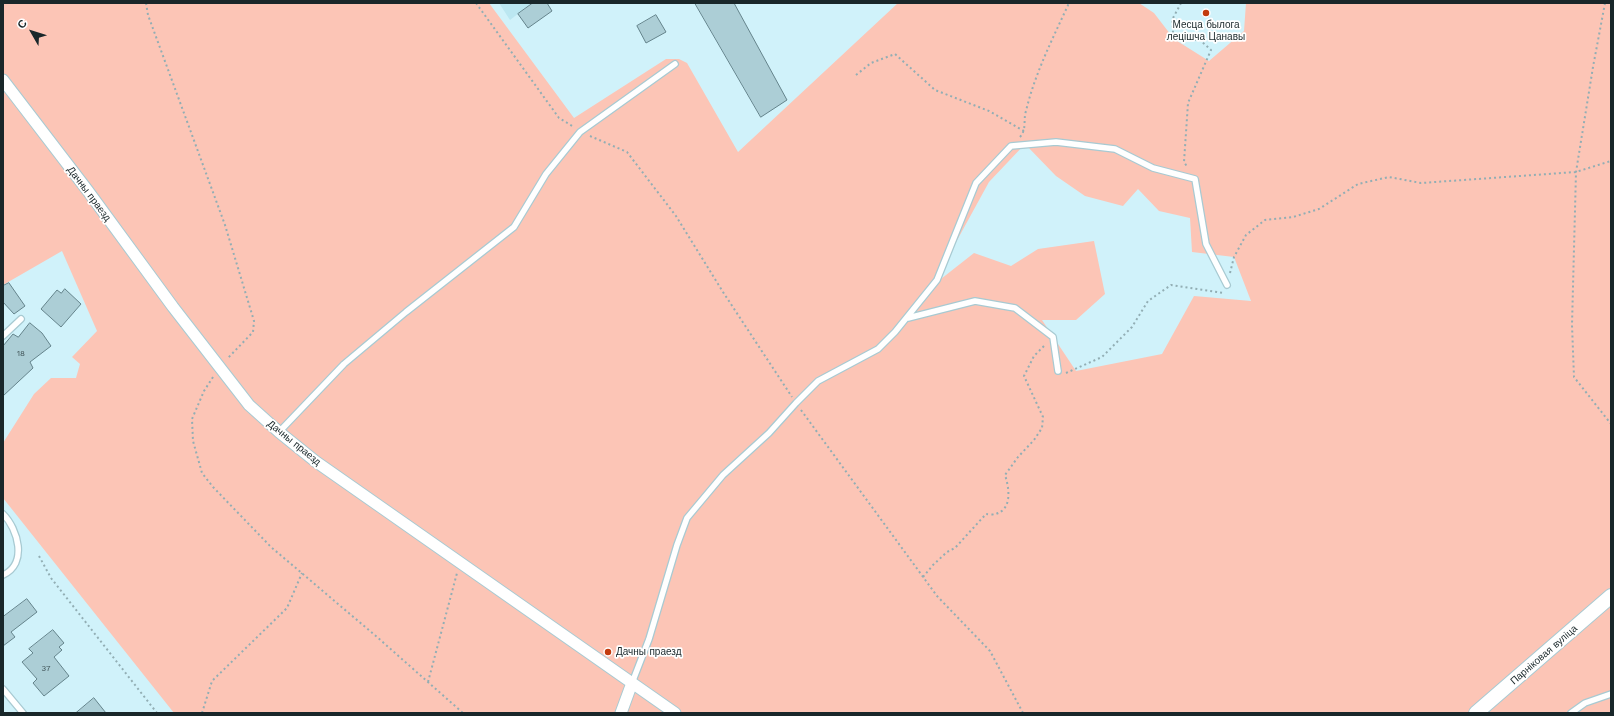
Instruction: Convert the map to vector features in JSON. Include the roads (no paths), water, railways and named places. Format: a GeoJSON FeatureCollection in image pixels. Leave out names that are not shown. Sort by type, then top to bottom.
{"type":"FeatureCollection","features":[{"type":"Feature","properties":{"kind":"street","name":"Дачны праезд"},"geometry":{"type":"LineString","coordinates":[[3,80],[249,405],[315,461],[675,713]]}},
{"type":"Feature","properties":{"kind":"street","name":"Парніковая вуліца"},"geometry":{"type":"LineString","coordinates":[[1476,713],[1611,596]]}},
{"type":"Feature","properties":{"kind":"street"},"geometry":{"type":"LineString","coordinates":[[621,713],[632,683]]}},
{"type":"Feature","properties":{"kind":"lane"},"geometry":{"type":"LineString","coordinates":[[279,432],[344,364],[406,312],[514,227],[546,174],[580,132],[675,64]]}},
{"type":"Feature","properties":{"kind":"lane"},"geometry":{"type":"LineString","coordinates":[[632,683],[649,639],[677,545],[687,518],[723,475],[769,433],[818,381],[878,349],[907,318],[937,280],[976,183],[1011,146],[1056,142],[1115,149],[1154,168],[1195,179],[1206,244],[1227,285]]}},
{"type":"Feature","properties":{"kind":"lane"},"geometry":{"type":"LineString","coordinates":[[907,318],[975,301],[1015,308],[1053,337],[1058,371]]}},
{"type":"Feature","properties":{"kind":"lane"},"geometry":{"type":"LineString","coordinates":[[3,336],[21,319]]}},
{"type":"Feature","properties":{"kind":"lane"},"geometry":{"type":"LineString","coordinates":[[3,514],[11,522],[19,547],[15,565],[3,575]]}},
{"type":"Feature","properties":{"kind":"lane"},"geometry":{"type":"LineString","coordinates":[[3,689],[23,713]]}},
{"type":"Feature","properties":{"kind":"lane"},"geometry":{"type":"LineString","coordinates":[[1571,713],[1585,703],[1611,694]]}},
{"type":"Feature","properties":{"kind":"place","name":"Месца былога лецішча Цанавы"},"geometry":{"type":"Point","coordinates":[1206,13]}},
{"type":"Feature","properties":{"kind":"place","name":"Дачны праезд"},"geometry":{"type":"Point","coordinates":[608,652]}}]}
